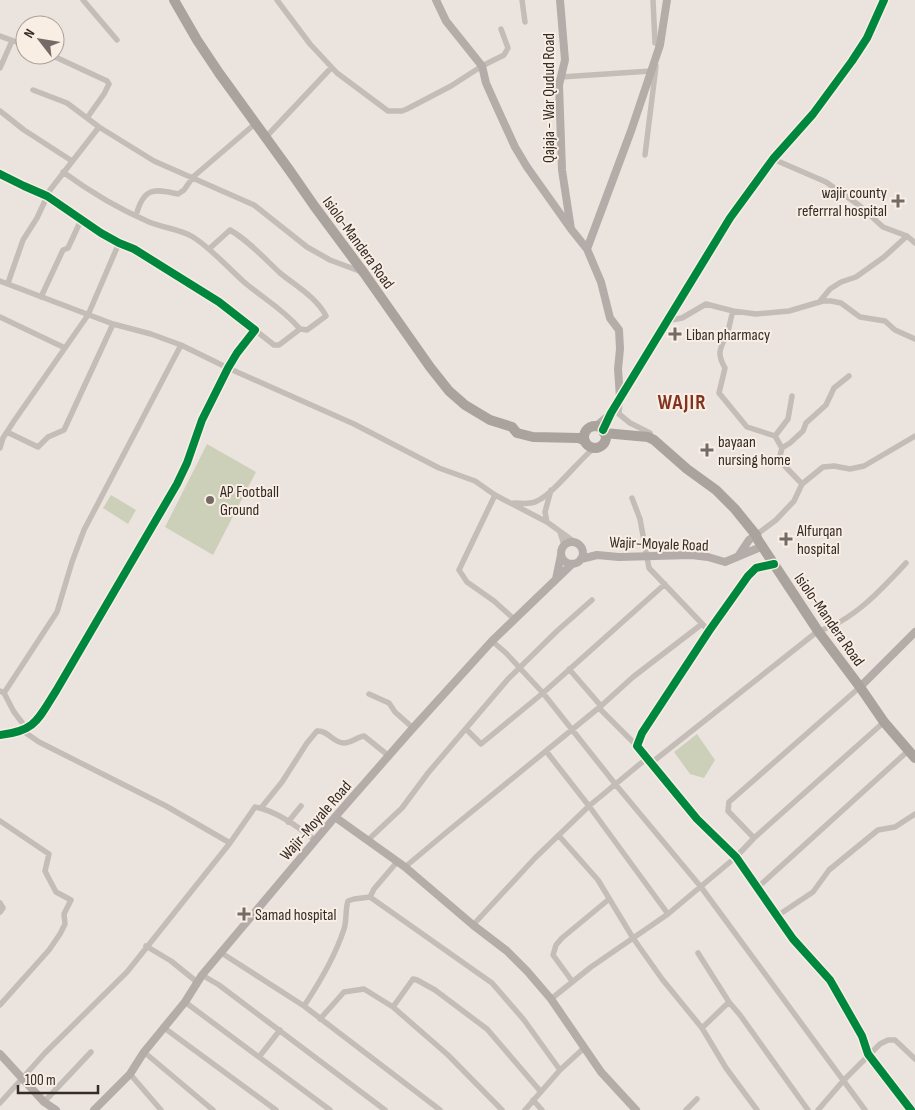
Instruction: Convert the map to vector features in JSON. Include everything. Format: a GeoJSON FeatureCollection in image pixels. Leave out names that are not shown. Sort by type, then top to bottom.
{"type":"FeatureCollection","features":[{"type":"Feature","properties":{"kind":"highway","name":"Isiolo-Mandera Road"},"geometry":{"type":"LineString","coordinates":[[174,0],[197,40],[315,207],[430,367],[456,398],[490,420],[512,427],[517,433],[533,437],[579,438],[592,444],[623,435]]}},
{"type":"Feature","properties":{"kind":"highway","name":"Isiolo-Mandera Road"},"geometry":{"type":"LineString","coordinates":[[565,437],[578,431],[597,430],[648,437],[666,449],[687,469],[716,490],[735,509],[756,535],[818,631],[884,722],[912,754]]}},
{"type":"Feature","properties":{"kind":"highway"},"geometry":{"type":"LineString","coordinates":[[597,430],[605,438],[592,444],[584,435],[597,430]]}},
{"type":"Feature","properties":{"kind":"street"},"geometry":{"type":"LineString","coordinates":[[83,0],[116,40]]}},
{"type":"Feature","properties":{"kind":"street"},"geometry":{"type":"LineString","coordinates":[[277,0],[310,44],[331,68],[388,111],[407,109],[451,86],[506,52],[508,48],[501,29]]}},
{"type":"Feature","properties":{"kind":"street"},"geometry":{"type":"LineString","coordinates":[[436,0],[446,21],[482,66],[486,83],[515,147],[527,168],[571,229]]}},
{"type":"Feature","properties":{"kind":"street"},"geometry":{"type":"LineString","coordinates":[[522,0],[525,22]]}},
{"type":"Feature","properties":{"kind":"street","name":"Qajaja - War Qudud Road"},"geometry":{"type":"LineString","coordinates":[[560,0],[565,60],[561,77],[560,155],[564,190],[571,229],[587,249],[601,282],[610,318],[619,330],[618,369],[620,398]]}},
{"type":"Feature","properties":{"kind":"street"},"geometry":{"type":"LineString","coordinates":[[653,0],[656,43],[660,46]]}},
{"type":"Feature","properties":{"kind":"street"},"geometry":{"type":"LineString","coordinates":[[645,155],[655,69],[667,0]]}},
{"type":"Feature","properties":{"kind":"street"},"geometry":{"type":"LineString","coordinates":[[597,430],[611,413],[730,218],[773,159],[813,114],[852,61],[867,38],[884,0]]}},
{"type":"Feature","properties":{"kind":"street"},"geometry":{"type":"LineString","coordinates":[[0,36],[15,42]]}},
{"type":"Feature","properties":{"kind":"street"},"geometry":{"type":"LineString","coordinates":[[0,68],[12,41]]}},
{"type":"Feature","properties":{"kind":"street"},"geometry":{"type":"LineString","coordinates":[[587,249],[660,46]]}},
{"type":"Feature","properties":{"kind":"street"},"geometry":{"type":"LineString","coordinates":[[65,62],[107,81],[109,84],[102,98],[87,118]]}},
{"type":"Feature","properties":{"kind":"street"},"geometry":{"type":"LineString","coordinates":[[266,137],[331,68]]}},
{"type":"Feature","properties":{"kind":"street"},"geometry":{"type":"LineString","coordinates":[[561,77],[650,72]]}},
{"type":"Feature","properties":{"kind":"street"},"geometry":{"type":"LineString","coordinates":[[33,90],[67,103],[99,127],[154,161],[254,204],[307,247],[330,260],[364,273]]}},
{"type":"Feature","properties":{"kind":"street"},"geometry":{"type":"LineString","coordinates":[[0,111],[24,130],[72,161]]}},
{"type":"Feature","properties":{"kind":"street"},"geometry":{"type":"LineString","coordinates":[[136,216],[139,205],[149,192],[157,190],[178,194],[184,190],[193,177],[256,123]]}},
{"type":"Feature","properties":{"kind":"street"},"geometry":{"type":"LineString","coordinates":[[8,283],[23,240],[37,218],[47,196],[62,172],[99,127]]}},
{"type":"Feature","properties":{"kind":"street"},"geometry":{"type":"LineString","coordinates":[[773,159],[826,182],[860,206],[883,227],[907,236],[915,243]]}},
{"type":"Feature","properties":{"kind":"street"},"geometry":{"type":"LineString","coordinates":[[62,172],[136,216],[151,223],[191,235],[209,249],[246,284],[289,316],[300,329],[307,330],[326,316],[306,292],[281,274],[252,246],[230,230],[209,249]]}},
{"type":"Feature","properties":{"kind":"street"},"geometry":{"type":"LineString","coordinates":[[0,174],[47,196],[81,220],[119,243],[134,249],[219,302],[274,344],[279,345],[300,329]]}},
{"type":"Feature","properties":{"kind":"street"},"geometry":{"type":"LineString","coordinates":[[41,296],[63,250],[68,248],[81,220]]}},
{"type":"Feature","properties":{"kind":"street"},"geometry":{"type":"LineString","coordinates":[[818,303],[830,289],[856,277],[884,258],[907,236]]}},
{"type":"Feature","properties":{"kind":"street"},"geometry":{"type":"LineString","coordinates":[[0,448],[2,438],[88,315],[119,243]]}},
{"type":"Feature","properties":{"kind":"street"},"geometry":{"type":"LineString","coordinates":[[0,282],[8,283],[113,324],[182,345],[228,368],[354,424],[439,468],[475,481],[494,495],[547,522],[579,545],[597,554]]}},
{"type":"Feature","properties":{"kind":"street"},"geometry":{"type":"LineString","coordinates":[[666,321],[682,318],[706,304],[733,311],[756,314],[831,301],[841,303],[860,317],[885,321],[895,330],[915,339]]}},
{"type":"Feature","properties":{"kind":"street"},"geometry":{"type":"LineString","coordinates":[[733,311],[728,332],[719,349],[720,360],[725,368],[719,393],[747,427],[775,436],[782,448]]}},
{"type":"Feature","properties":{"kind":"street"},"geometry":{"type":"LineString","coordinates":[[0,317],[66,348]]}},
{"type":"Feature","properties":{"kind":"street"},"geometry":{"type":"LineString","coordinates":[[7,432],[38,447],[48,437],[64,430],[113,324]]}},
{"type":"Feature","properties":{"kind":"street"},"geometry":{"type":"LineString","coordinates":[[0,735],[25,730],[34,723],[56,690],[177,484],[187,463],[202,420],[228,368],[255,330]]}},
{"type":"Feature","properties":{"kind":"street"},"geometry":{"type":"LineString","coordinates":[[182,345],[84,530],[57,612],[2,692],[25,730],[39,742],[166,806],[230,842]]}},
{"type":"Feature","properties":{"kind":"street"},"geometry":{"type":"LineString","coordinates":[[802,484],[779,460],[782,448],[803,431],[806,423],[826,405],[834,388],[849,376]]}},
{"type":"Feature","properties":{"kind":"street"},"geometry":{"type":"LineString","coordinates":[[775,436],[788,419],[792,396]]}},
{"type":"Feature","properties":{"kind":"street"},"geometry":{"type":"LineString","coordinates":[[620,398],[619,414],[650,433],[648,437]]}},
{"type":"Feature","properties":{"kind":"street"},"geometry":{"type":"LineString","coordinates":[[739,555],[749,540],[776,520],[794,501],[802,484],[823,467],[834,466],[850,469],[864,466],[915,436]]}},
{"type":"Feature","properties":{"kind":"street"},"geometry":{"type":"LineString","coordinates":[[512,503],[528,504],[538,501],[551,490],[592,444]]}},
{"type":"Feature","properties":{"kind":"street"},"geometry":{"type":"LineString","coordinates":[[547,522],[546,512],[551,490]]}},
{"type":"Feature","properties":{"kind":"street"},"geometry":{"type":"LineString","coordinates":[[494,495],[459,570],[467,582],[494,601],[514,619]]}},
{"type":"Feature","properties":{"kind":"street"},"geometry":{"type":"LineString","coordinates":[[632,498],[640,519],[649,568],[709,631]]}},
{"type":"Feature","properties":{"kind":"street"},"geometry":{"type":"LineString","coordinates":[[556,579],[564,545],[560,532]]}},
{"type":"Feature","properties":{"kind":"street"},"geometry":{"type":"LineString","coordinates":[[561,555],[564,561],[572,564],[577,563],[581,559],[583,551],[579,545],[568,543],[564,545]]}},
{"type":"Feature","properties":{"kind":"street","name":"Wajir-Moyale Road"},"geometry":{"type":"LineString","coordinates":[[581,559],[597,554],[619,557],[691,555],[725,562],[763,546]]}},
{"type":"Feature","properties":{"kind":"street"},"geometry":{"type":"LineString","coordinates":[[473,925],[535,858],[589,806],[818,631],[828,628],[871,599],[906,562]]}},
{"type":"Feature","properties":{"kind":"street","name":"Wajir-Moyale Road"},"geometry":{"type":"LineString","coordinates":[[94,1110],[130,1074],[144,1052],[185,1002],[199,979],[220,952],[335,817],[492,641],[572,564]]}},
{"type":"Feature","properties":{"kind":"street"},"geometry":{"type":"LineString","coordinates":[[637,746],[642,733],[709,631],[748,576],[756,568],[774,564]]}},
{"type":"Feature","properties":{"kind":"street"},"geometry":{"type":"LineString","coordinates":[[466,729],[481,744],[543,693],[665,584]]}},
{"type":"Feature","properties":{"kind":"street"},"geometry":{"type":"LineString","coordinates":[[368,840],[402,808],[428,773],[478,713],[520,668],[592,600]]}},
{"type":"Feature","properties":{"kind":"street"},"geometry":{"type":"LineString","coordinates":[[405,867],[600,707],[633,677],[702,624]]}},
{"type":"Feature","properties":{"kind":"street"},"geometry":{"type":"LineString","coordinates":[[754,838],[728,811],[729,802],[860,687],[915,632]]}},
{"type":"Feature","properties":{"kind":"street"},"geometry":{"type":"LineString","coordinates":[[492,641],[543,693],[701,887],[866,1110]]}},
{"type":"Feature","properties":{"kind":"street"},"geometry":{"type":"LineString","coordinates":[[569,669],[600,707],[637,746],[697,819],[736,857],[794,939],[830,980],[862,1036],[868,1054],[911,1110]]}},
{"type":"Feature","properties":{"kind":"street"},"geometry":{"type":"LineString","coordinates":[[369,694],[389,703],[395,712],[413,728]]}},
{"type":"Feature","properties":{"kind":"street"},"geometry":{"type":"LineString","coordinates":[[551,999],[591,967],[668,914],[701,887],[884,722]]}},
{"type":"Feature","properties":{"kind":"street"},"geometry":{"type":"LineString","coordinates":[[261,808],[282,782],[317,731],[322,731],[346,743],[364,736],[389,756]]}},
{"type":"Feature","properties":{"kind":"street"},"geometry":{"type":"LineString","coordinates":[[546,751],[668,914]]}},
{"type":"Feature","properties":{"kind":"street"},"geometry":{"type":"LineString","coordinates":[[757,888],[912,754]]}},
{"type":"Feature","properties":{"kind":"street"},"geometry":{"type":"LineString","coordinates":[[288,822],[302,806]]}},
{"type":"Feature","properties":{"kind":"street"},"geometry":{"type":"LineString","coordinates":[[0,1103],[22,1077],[117,983],[230,842],[255,807],[261,808],[288,822],[316,840]]}},
{"type":"Feature","properties":{"kind":"street"},"geometry":{"type":"LineString","coordinates":[[777,916],[813,892],[830,870],[878,830],[895,827],[915,814]]}},
{"type":"Feature","properties":{"kind":"street"},"geometry":{"type":"LineString","coordinates":[[335,817],[405,867],[473,925],[507,951],[527,970],[551,999],[601,1072],[636,1110]]}},
{"type":"Feature","properties":{"kind":"street"},"geometry":{"type":"LineString","coordinates":[[0,820],[49,854],[46,871],[48,877],[56,892],[71,900],[64,914],[65,924],[60,934],[0,1005]]}},
{"type":"Feature","properties":{"kind":"street"},"geometry":{"type":"LineString","coordinates":[[560,836],[598,880],[608,900],[633,938],[662,979],[702,1028],[726,1068],[756,1110]]}},
{"type":"Feature","properties":{"kind":"street"},"geometry":{"type":"LineString","coordinates":[[370,897],[374,889],[397,862]]}},
{"type":"Feature","properties":{"kind":"street"},"geometry":{"type":"LineString","coordinates":[[304,1006],[335,954],[344,928],[348,901],[370,897],[492,983],[524,1020],[560,1070]]}},
{"type":"Feature","properties":{"kind":"street"},"geometry":{"type":"LineString","coordinates":[[572,982],[553,955],[556,945],[608,900]]}},
{"type":"Feature","properties":{"kind":"street"},"geometry":{"type":"LineString","coordinates":[[0,904],[3,908],[0,912]]}},
{"type":"Feature","properties":{"kind":"street"},"geometry":{"type":"LineString","coordinates":[[146,946],[199,979],[219,984],[385,1110]]}},
{"type":"Feature","properties":{"kind":"street"},"geometry":{"type":"LineString","coordinates":[[220,952],[304,1006],[440,1110]]}},
{"type":"Feature","properties":{"kind":"street"},"geometry":{"type":"LineString","coordinates":[[698,952],[729,1002],[808,1110]]}},
{"type":"Feature","properties":{"kind":"street"},"geometry":{"type":"LineString","coordinates":[[393,1007],[413,979],[429,987],[487,1029],[541,1092]]}},
{"type":"Feature","properties":{"kind":"street"},"geometry":{"type":"LineString","coordinates":[[320,1019],[344,992],[364,989],[393,1007],[448,1055],[502,1110]]}},
{"type":"Feature","properties":{"kind":"street"},"geometry":{"type":"LineString","coordinates":[[185,1002],[330,1110]]}},
{"type":"Feature","properties":{"kind":"street"},"geometry":{"type":"LineString","coordinates":[[702,1028],[729,1002]]}},
{"type":"Feature","properties":{"kind":"street"},"geometry":{"type":"LineString","coordinates":[[164,1027],[274,1110]]}},
{"type":"Feature","properties":{"kind":"street"},"geometry":{"type":"LineString","coordinates":[[259,1057],[280,1030]]}},
{"type":"Feature","properties":{"kind":"street"},"geometry":{"type":"LineString","coordinates":[[818,1110],[843,1080],[880,1044],[888,1040],[895,1040],[915,1059]]}},
{"type":"Feature","properties":{"kind":"street"},"geometry":{"type":"LineString","coordinates":[[525,1110],[560,1070],[584,1048]]}},
{"type":"Feature","properties":{"kind":"street"},"geometry":{"type":"LineString","coordinates":[[44,1102],[90,1052]]}},
{"type":"Feature","properties":{"kind":"street"},"geometry":{"type":"LineString","coordinates":[[144,1052],[213,1110]]}},
{"type":"Feature","properties":{"kind":"street"},"geometry":{"type":"LineString","coordinates":[[0,1054],[44,1102],[56,1110]]}},
{"type":"Feature","properties":{"kind":"street"},"geometry":{"type":"LineString","coordinates":[[130,1074],[161,1110]]}},
{"type":"Feature","properties":{"kind":"street"},"geometry":{"type":"LineString","coordinates":[[686,1110],[697,1099]]}},
{"type":"Feature","properties":{"kind":"street"},"geometry":{"type":"LineString","coordinates":[[533,1100],[542,1110]]}},
{"type":"Feature","properties":{"kind":"green space","name":"AP Football Ground"},"geometry":{"type":"Polygon","coordinates":[[[207,444],[256,472],[213,555],[165,527],[207,444]]]}},
{"type":"Feature","properties":{"kind":"green space"},"geometry":{"type":"Polygon","coordinates":[[[111,495],[136,510],[128,524],[103,508],[111,495]]]}},
{"type":"Feature","properties":{"kind":"green space"},"geometry":{"type":"Polygon","coordinates":[[[697,734],[715,760],[704,778],[690,774],[674,752],[697,734]]]}},
{"type":"Feature","properties":{"kind":"cycle path"},"geometry":{"type":"LineString","coordinates":[[603,430],[611,413],[730,218],[773,159],[813,114],[852,61],[867,38],[884,0]]}},
{"type":"Feature","properties":{"kind":"cycle path"},"geometry":{"type":"LineString","coordinates":[[0,174],[47,196],[101,233],[134,249],[219,302],[255,330],[228,368],[202,420],[187,463],[177,484],[45,709],[29,727],[0,735]]}},
{"type":"Feature","properties":{"kind":"cycle path"},"geometry":{"type":"LineString","coordinates":[[774,564],[756,568],[748,576],[709,631],[642,733],[637,746],[697,819],[736,857],[793,939],[830,980],[862,1036],[868,1054],[911,1110]]}},
{"type":"Feature","properties":{"kind":"place","name":"wajir county referrral hospital"},"geometry":{"type":"Point","coordinates":[898,201]}},
{"type":"Feature","properties":{"kind":"place","name":"Liban pharmacy"},"geometry":{"type":"Point","coordinates":[675,334]}},
{"type":"Feature","properties":{"kind":"place","name":"bayaan nursing home"},"geometry":{"type":"Point","coordinates":[707,450]}},
{"type":"Feature","properties":{"kind":"place","name":"AP Football Ground"},"geometry":{"type":"Point","coordinates":[210,500]}},
{"type":"Feature","properties":{"kind":"place","name":"Alfurqan hospital"},"geometry":{"type":"Point","coordinates":[786,539]}},
{"type":"Feature","properties":{"kind":"place","name":"Samad hospital"},"geometry":{"type":"Point","coordinates":[244,914]}},
{"type":"Feature","properties":{"kind":"district","name":"WAJIR"},"geometry":{"type":"Point","coordinates":[682,402]}}]}
